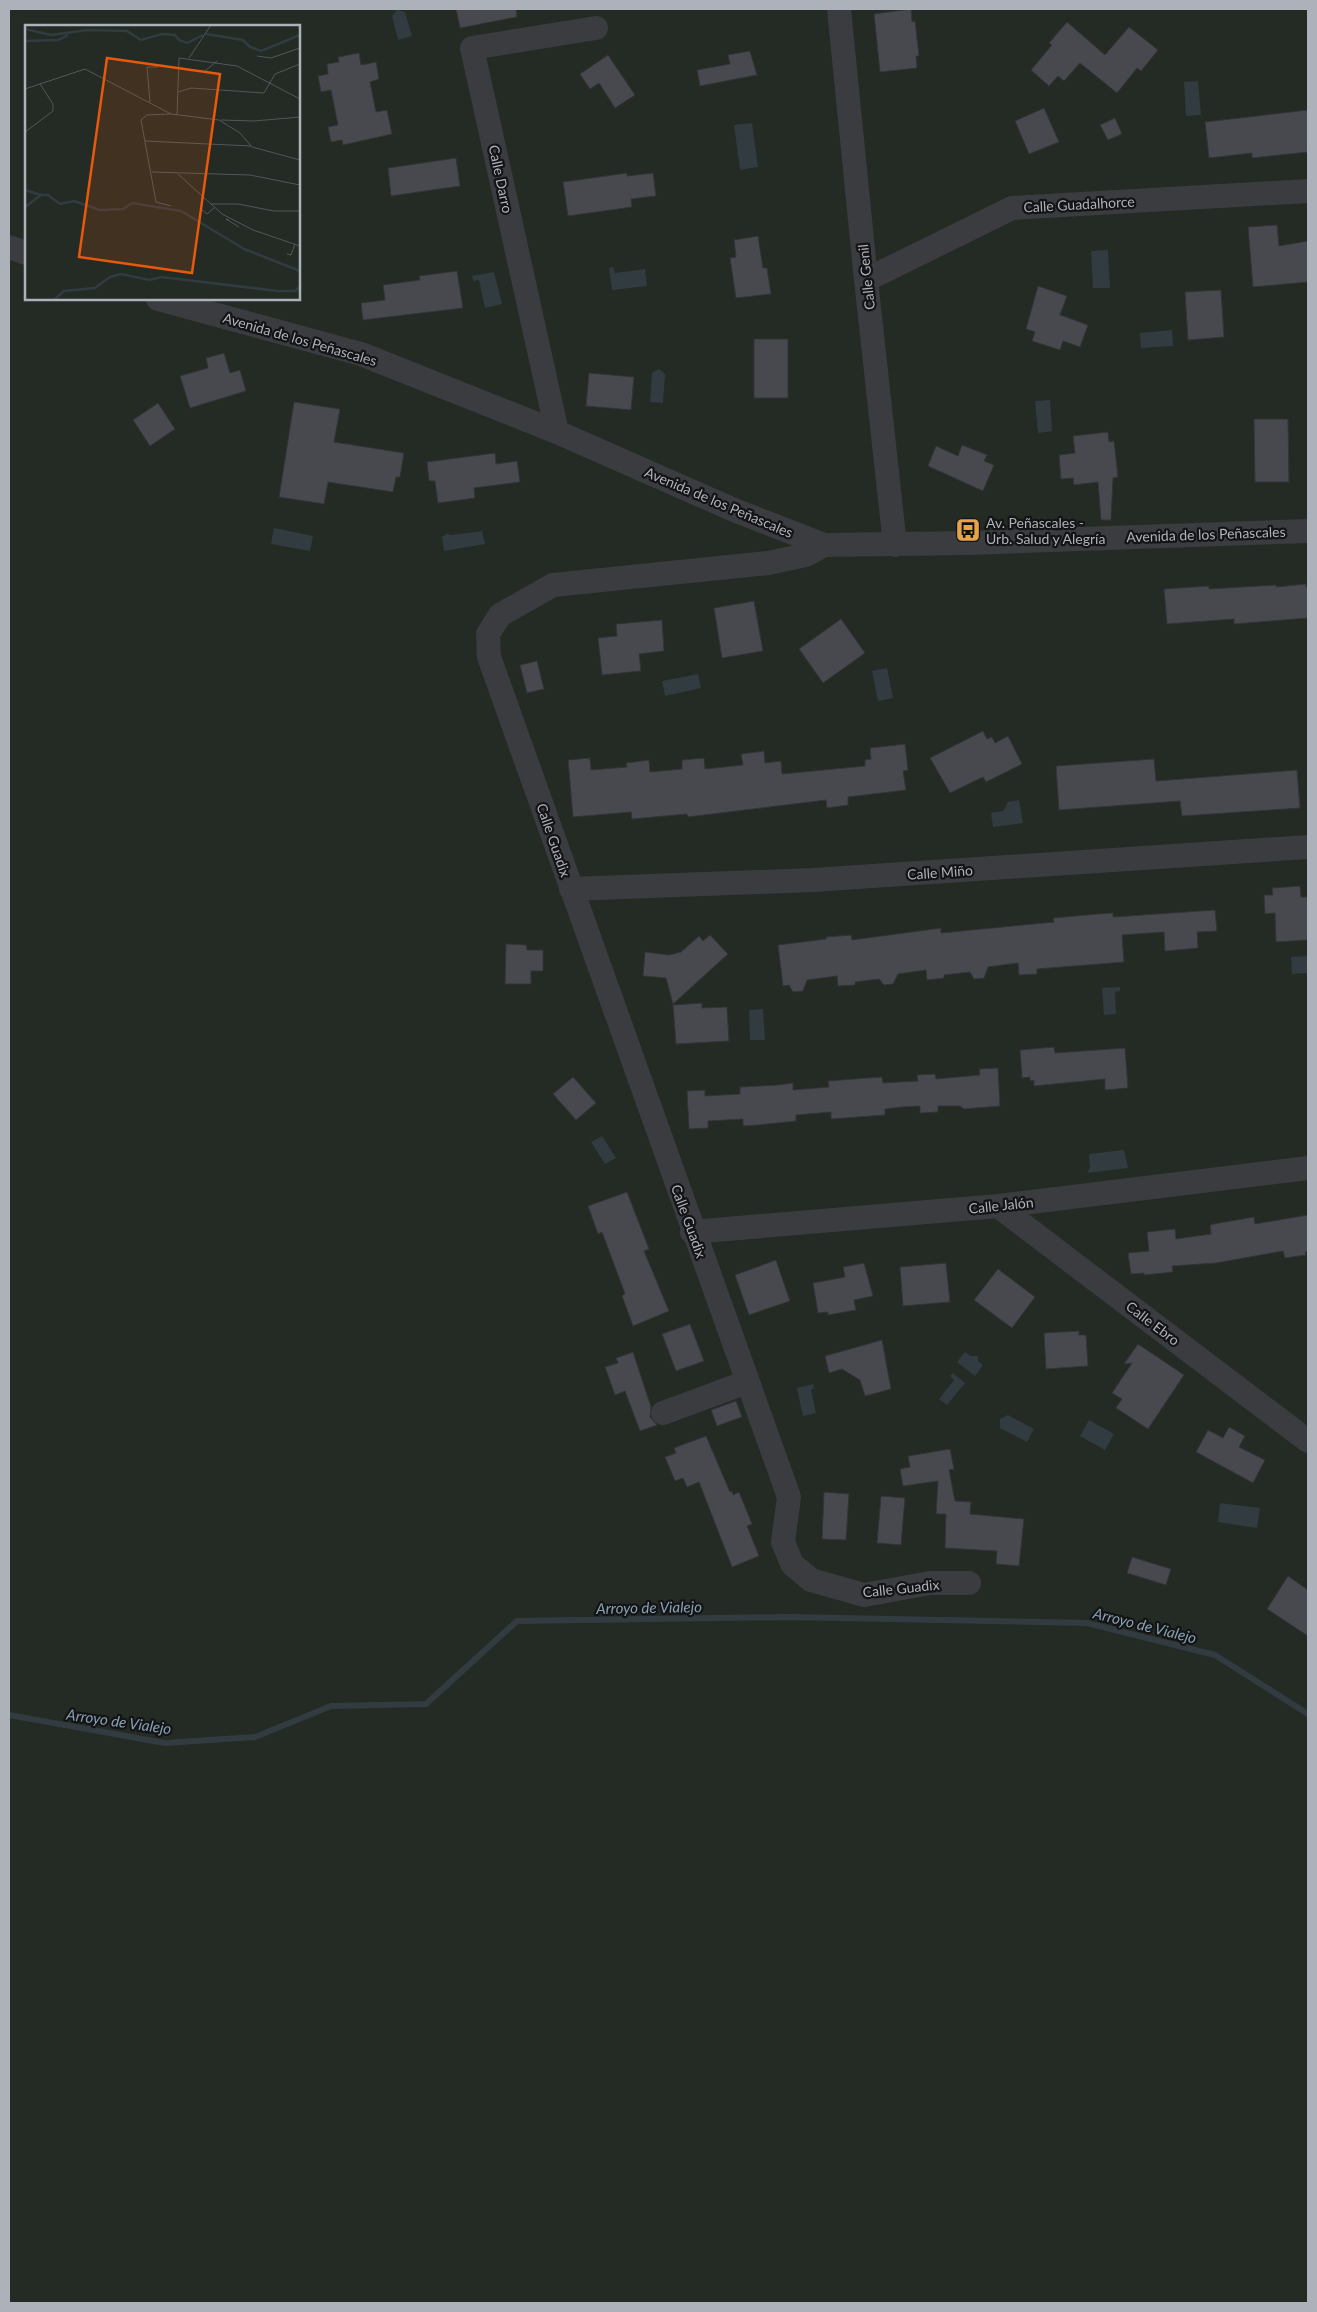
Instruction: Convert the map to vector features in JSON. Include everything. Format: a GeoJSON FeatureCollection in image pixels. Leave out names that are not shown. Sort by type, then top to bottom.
{"type":"FeatureCollection","features":[{"type":"Feature","properties":{"kind":"street","name":"Calle Genil"},"geometry":{"type":"LineString","coordinates":[[839,9],[895,544]]}},
{"type":"Feature","properties":{"kind":"street","name":"Calle Darro"},"geometry":{"type":"LineString","coordinates":[[556,432],[472,48],[596,28]]}},
{"type":"Feature","properties":{"kind":"street","name":"Calle Guadalhorce"},"geometry":{"type":"LineString","coordinates":[[866,280],[1012,208],[1308,191]]}},
{"type":"Feature","properties":{"kind":"street"},"geometry":{"type":"LineString","coordinates":[[9,247],[25,253]]}},
{"type":"Feature","properties":{"kind":"street","name":"Avenida de los Peñascales"},"geometry":{"type":"LineString","coordinates":[[162,300],[361,354],[556,432],[734,510],[824,545],[1308,531]]}},
{"type":"Feature","properties":{"kind":"street","name":"Calle Guadix"},"geometry":{"type":"LineString","coordinates":[[824,545],[806,555],[768,563],[553,585],[500,615],[488,634],[489,657],[692,1232],[789,1497],[783,1542],[792,1564],[811,1580],[864,1595],[930,1583],[969,1583]]}},
{"type":"Feature","properties":{"kind":"street","name":"Calle Miño"},"geometry":{"type":"LineString","coordinates":[[571,890],[814,880],[1308,847]]}},
{"type":"Feature","properties":{"kind":"street","name":"Calle Jalón"},"geometry":{"type":"LineString","coordinates":[[692,1232],[998,1206],[1308,1168]]}},
{"type":"Feature","properties":{"kind":"street","name":"Calle Ebro"},"geometry":{"type":"LineString","coordinates":[[998,1206],[1308,1440]]}},
{"type":"Feature","properties":{"kind":"street"},"geometry":{"type":"LineString","coordinates":[[663,1413],[747,1382]]}},
{"type":"Feature","properties":{"kind":"shaded area"},"geometry":{"type":"Polygon","coordinates":[[[9,9],[1308,9],[1308,2303],[9,2303],[9,9]]]}},
{"type":"Feature","properties":{"kind":"shaded area"},"geometry":{"type":"Polygon","coordinates":[[[397,10],[405,12],[412,36],[398,40],[392,16],[397,10]]]}},
{"type":"Feature","properties":{"kind":"shaded area"},"geometry":{"type":"Polygon","coordinates":[[[1198,81],[1201,115],[1186,116],[1184,82],[1198,81]]]}},
{"type":"Feature","properties":{"kind":"shaded area"},"geometry":{"type":"Polygon","coordinates":[[[752,123],[758,167],[740,170],[734,125],[752,123]]]}},
{"type":"Feature","properties":{"kind":"shaded area"},"geometry":{"type":"Polygon","coordinates":[[[1108,250],[1110,288],[1093,288],[1091,251],[1108,250]]]}},
{"type":"Feature","properties":{"kind":"shaded area"},"geometry":{"type":"Polygon","coordinates":[[[613,267],[615,273],[645,269],[647,286],[612,290],[609,268],[613,267]]]}},
{"type":"Feature","properties":{"kind":"shaded area"},"geometry":{"type":"Polygon","coordinates":[[[494,272],[502,304],[485,308],[479,280],[473,281],[472,276],[494,272]]]}},
{"type":"Feature","properties":{"kind":"shaded area"},"geometry":{"type":"Polygon","coordinates":[[[1172,330],[1173,346],[1141,348],[1140,333],[1172,330]]]}},
{"type":"Feature","properties":{"kind":"shaded area"},"geometry":{"type":"Polygon","coordinates":[[[659,369],[665,374],[663,403],[650,402],[652,373],[659,369]]]}},
{"type":"Feature","properties":{"kind":"shaded area"},"geometry":{"type":"Polygon","coordinates":[[[1050,400],[1052,431],[1038,433],[1035,401],[1050,400]]]}},
{"type":"Feature","properties":{"kind":"shaded area"},"geometry":{"type":"Polygon","coordinates":[[[274,528],[313,536],[310,551],[271,544],[274,528]]]}},
{"type":"Feature","properties":{"kind":"shaded area"},"geometry":{"type":"Polygon","coordinates":[[[482,531],[485,544],[444,551],[442,537],[446,534],[453,535],[482,531]]]}},
{"type":"Feature","properties":{"kind":"shaded area"},"geometry":{"type":"Polygon","coordinates":[[[887,668],[893,698],[878,701],[872,671],[887,668]]]}},
{"type":"Feature","properties":{"kind":"shaded area"},"geometry":{"type":"Polygon","coordinates":[[[698,674],[701,688],[665,696],[662,681],[698,674]]]}},
{"type":"Feature","properties":{"kind":"shaded area"},"geometry":{"type":"Polygon","coordinates":[[[1019,800],[1023,823],[993,827],[991,813],[1003,811],[1008,802],[1019,800]]]}},
{"type":"Feature","properties":{"kind":"shaded area"},"geometry":{"type":"Polygon","coordinates":[[[1308,956],[1308,973],[1292,974],[1291,957],[1308,956]]]}},
{"type":"Feature","properties":{"kind":"shaded area"},"geometry":{"type":"Polygon","coordinates":[[[1120,987],[1120,991],[1115,992],[1116,1014],[1104,1015],[1102,988],[1120,987]]]}},
{"type":"Feature","properties":{"kind":"shaded area"},"geometry":{"type":"Polygon","coordinates":[[[763,1009],[765,1040],[750,1040],[749,1010],[763,1009]]]}},
{"type":"Feature","properties":{"kind":"shaded area"},"geometry":{"type":"Polygon","coordinates":[[[602,1136],[616,1158],[605,1164],[591,1142],[602,1136]]]}},
{"type":"Feature","properties":{"kind":"shaded area"},"geometry":{"type":"Polygon","coordinates":[[[1124,1150],[1128,1168],[1087,1173],[1090,1168],[1089,1154],[1124,1150]]]}},
{"type":"Feature","properties":{"kind":"shaded area"},"geometry":{"type":"Polygon","coordinates":[[[965,1352],[971,1356],[978,1356],[978,1361],[983,1365],[975,1376],[957,1362],[965,1352]]]}},
{"type":"Feature","properties":{"kind":"shaded area"},"geometry":{"type":"Polygon","coordinates":[[[953,1373],[965,1383],[947,1405],[939,1399],[954,1380],[950,1376],[953,1373]]]}},
{"type":"Feature","properties":{"kind":"shaded area"},"geometry":{"type":"Polygon","coordinates":[[[813,1384],[814,1388],[811,1390],[816,1413],[803,1416],[797,1388],[813,1384]]]}},
{"type":"Feature","properties":{"kind":"shaded area"},"geometry":{"type":"Polygon","coordinates":[[[1008,1415],[1034,1429],[1027,1442],[1000,1428],[1000,1419],[1008,1415]]]}},
{"type":"Feature","properties":{"kind":"shaded area"},"geometry":{"type":"Polygon","coordinates":[[[1089,1420],[1114,1434],[1105,1450],[1080,1436],[1089,1420]]]}},
{"type":"Feature","properties":{"kind":"shaded area"},"geometry":{"type":"Polygon","coordinates":[[[1220,1503],[1260,1508],[1257,1528],[1218,1522],[1220,1503]]]}},
{"type":"Feature","properties":{"kind":"building"},"geometry":{"type":"Polygon","coordinates":[[[456,9],[516,9],[517,17],[460,28],[456,9]]]}},
{"type":"Feature","properties":{"kind":"building"},"geometry":{"type":"Polygon","coordinates":[[[911,9],[912,22],[915,21],[919,56],[916,56],[917,68],[880,72],[874,14],[911,9]]]}},
{"type":"Feature","properties":{"kind":"building"},"geometry":{"type":"Polygon","coordinates":[[[1067,22],[1105,55],[1129,27],[1158,50],[1141,71],[1137,68],[1117,93],[1080,63],[1064,81],[1058,76],[1049,86],[1031,70],[1052,45],[1049,43],[1067,22]]]}},
{"type":"Feature","properties":{"kind":"building"},"geometry":{"type":"Polygon","coordinates":[[[750,51],[757,75],[700,86],[697,70],[730,64],[728,55],[750,51]]]}},
{"type":"Feature","properties":{"kind":"building"},"geometry":{"type":"Polygon","coordinates":[[[359,53],[361,65],[376,62],[379,79],[370,82],[376,112],[387,110],[392,134],[343,145],[342,140],[331,142],[328,127],[338,125],[331,90],[321,92],[318,76],[328,74],[327,64],[339,62],[338,57],[359,53]]]}},
{"type":"Feature","properties":{"kind":"building"},"geometry":{"type":"Polygon","coordinates":[[[608,55],[635,95],[615,108],[599,83],[590,89],[580,74],[608,55]]]}},
{"type":"Feature","properties":{"kind":"building"},"geometry":{"type":"Polygon","coordinates":[[[1044,108],[1059,142],[1029,154],[1015,121],[1044,108]]]}},
{"type":"Feature","properties":{"kind":"building"},"geometry":{"type":"Polygon","coordinates":[[[1308,110],[1308,152],[1252,158],[1252,153],[1209,158],[1205,122],[1308,110]]]}},
{"type":"Feature","properties":{"kind":"building"},"geometry":{"type":"Polygon","coordinates":[[[1115,118],[1122,134],[1108,140],[1100,125],[1115,118]]]}},
{"type":"Feature","properties":{"kind":"building"},"geometry":{"type":"Polygon","coordinates":[[[456,158],[460,186],[391,196],[388,168],[456,158]]]}},
{"type":"Feature","properties":{"kind":"building"},"geometry":{"type":"Polygon","coordinates":[[[627,173],[627,176],[653,173],[656,196],[631,199],[632,207],[568,216],[563,182],[627,173]]]}},
{"type":"Feature","properties":{"kind":"building"},"geometry":{"type":"Polygon","coordinates":[[[1277,225],[1279,246],[1308,241],[1308,282],[1253,287],[1248,227],[1277,225]]]}},
{"type":"Feature","properties":{"kind":"building"},"geometry":{"type":"Polygon","coordinates":[[[758,236],[763,268],[767,268],[771,294],[736,298],[730,258],[736,257],[734,240],[758,236]]]}},
{"type":"Feature","properties":{"kind":"building"},"geometry":{"type":"Polygon","coordinates":[[[457,271],[463,308],[363,320],[361,303],[385,300],[383,285],[420,280],[419,276],[457,271]]]}},
{"type":"Feature","properties":{"kind":"building"},"geometry":{"type":"Polygon","coordinates":[[[1038,286],[1067,296],[1060,315],[1088,325],[1080,347],[1063,341],[1060,350],[1032,341],[1035,332],[1026,329],[1038,286]]]}},
{"type":"Feature","properties":{"kind":"building"},"geometry":{"type":"Polygon","coordinates":[[[1221,290],[1224,337],[1188,340],[1185,292],[1221,290]]]}},
{"type":"Feature","properties":{"kind":"building"},"geometry":{"type":"Polygon","coordinates":[[[754,339],[788,339],[788,398],[754,398],[754,339]]]}},
{"type":"Feature","properties":{"kind":"building"},"geometry":{"type":"Polygon","coordinates":[[[224,353],[230,373],[240,370],[246,391],[190,408],[180,376],[208,368],[206,358],[224,353]]]}},
{"type":"Feature","properties":{"kind":"building"},"geometry":{"type":"Polygon","coordinates":[[[589,373],[634,377],[631,410],[586,406],[589,373]]]}},
{"type":"Feature","properties":{"kind":"building"},"geometry":{"type":"Polygon","coordinates":[[[294,402],[340,409],[334,442],[404,453],[400,477],[396,477],[393,492],[328,482],[324,504],[279,497],[294,402]]]}},
{"type":"Feature","properties":{"kind":"building"},"geometry":{"type":"Polygon","coordinates":[[[158,403],[175,429],[150,446],[133,420],[158,403]]]}},
{"type":"Feature","properties":{"kind":"building"},"geometry":{"type":"Polygon","coordinates":[[[1254,419],[1288,419],[1289,482],[1255,482],[1254,419]]]}},
{"type":"Feature","properties":{"kind":"building"},"geometry":{"type":"Polygon","coordinates":[[[1108,432],[1109,442],[1114,441],[1118,477],[1113,478],[1111,520],[1101,520],[1098,482],[1074,485],[1073,478],[1061,479],[1059,455],[1075,453],[1073,436],[1108,432]]]}},
{"type":"Feature","properties":{"kind":"building"},"geometry":{"type":"Polygon","coordinates":[[[962,445],[987,455],[984,461],[994,465],[983,491],[928,466],[936,446],[958,456],[962,445]]]}},
{"type":"Feature","properties":{"kind":"building"},"geometry":{"type":"Polygon","coordinates":[[[495,453],[496,464],[517,461],[520,482],[474,488],[475,498],[438,503],[435,481],[429,481],[427,462],[495,453]]]}},
{"type":"Feature","properties":{"kind":"building"},"geometry":{"type":"Polygon","coordinates":[[[1306,584],[1306,587],[1308,587],[1308,618],[1234,624],[1234,619],[1167,624],[1164,589],[1209,586],[1209,589],[1276,585],[1276,587],[1306,584]]]}},
{"type":"Feature","properties":{"kind":"building"},"geometry":{"type":"Polygon","coordinates":[[[754,601],[763,651],[722,658],[714,608],[754,601]]]}},
{"type":"Feature","properties":{"kind":"building"},"geometry":{"type":"Polygon","coordinates":[[[841,619],[865,653],[823,683],[799,649],[841,619]]]}},
{"type":"Feature","properties":{"kind":"building"},"geometry":{"type":"Polygon","coordinates":[[[662,620],[664,651],[639,654],[641,671],[602,675],[598,638],[617,636],[616,624],[662,620]]]}},
{"type":"Feature","properties":{"kind":"building"},"geometry":{"type":"Polygon","coordinates":[[[537,661],[544,689],[527,693],[520,665],[537,661]]]}},
{"type":"Feature","properties":{"kind":"building"},"geometry":{"type":"Polygon","coordinates":[[[983,731],[987,739],[992,737],[995,743],[1008,736],[1022,764],[986,782],[983,777],[950,793],[930,758],[983,731]]]}},
{"type":"Feature","properties":{"kind":"building"},"geometry":{"type":"Polygon","coordinates":[[[905,744],[908,770],[903,771],[906,790],[848,797],[848,805],[827,808],[826,800],[688,817],[687,814],[632,819],[631,812],[573,817],[568,760],[590,758],[591,770],[627,767],[626,763],[649,760],[650,772],[682,769],[682,760],[704,758],[705,769],[743,765],[741,754],[764,751],[765,763],[781,761],[782,774],[865,766],[865,760],[871,759],[870,748],[905,744]]]}},
{"type":"Feature","properties":{"kind":"building"},"geometry":{"type":"Polygon","coordinates":[[[1154,759],[1156,781],[1297,770],[1300,808],[1182,816],[1180,801],[1059,810],[1056,766],[1154,759]]]}},
{"type":"Feature","properties":{"kind":"building"},"geometry":{"type":"Polygon","coordinates":[[[1300,886],[1301,897],[1308,897],[1308,940],[1276,942],[1275,913],[1265,914],[1264,895],[1273,895],[1272,888],[1300,886]]]}},
{"type":"Feature","properties":{"kind":"building"},"geometry":{"type":"Polygon","coordinates":[[[1215,910],[1217,931],[1197,932],[1198,948],[1165,951],[1164,932],[1122,935],[1124,962],[1037,969],[1037,974],[1019,975],[1018,963],[988,967],[984,978],[974,979],[970,972],[944,975],[944,978],[927,980],[926,970],[898,974],[893,984],[884,985],[879,979],[855,982],[855,985],[838,986],[837,976],[807,980],[803,991],[793,992],[789,985],[783,986],[778,945],[826,939],[826,937],[851,935],[852,940],[941,928],[941,933],[1054,922],[1053,918],[1098,914],[1113,913],[1113,917],[1215,910]]]}},
{"type":"Feature","properties":{"kind":"building"},"geometry":{"type":"Polygon","coordinates":[[[710,935],[728,954],[673,1004],[666,978],[643,976],[645,952],[669,955],[681,952],[699,936],[703,941],[710,935]]]}},
{"type":"Feature","properties":{"kind":"building"},"geometry":{"type":"Polygon","coordinates":[[[506,944],[526,945],[527,950],[543,950],[543,971],[531,971],[531,984],[505,984],[506,944]]]}},
{"type":"Feature","properties":{"kind":"building"},"geometry":{"type":"Polygon","coordinates":[[[702,1003],[702,1008],[727,1007],[729,1041],[676,1044],[673,1005],[702,1003]]]}},
{"type":"Feature","properties":{"kind":"building"},"geometry":{"type":"Polygon","coordinates":[[[1054,1047],[1055,1053],[1125,1048],[1128,1088],[1105,1090],[1105,1079],[1034,1086],[1034,1080],[1030,1081],[1030,1077],[1022,1078],[1020,1050],[1054,1047]]]}},
{"type":"Feature","properties":{"kind":"building"},"geometry":{"type":"Polygon","coordinates":[[[998,1068],[1000,1106],[964,1109],[960,1106],[938,1106],[938,1112],[920,1113],[920,1106],[902,1107],[885,1109],[885,1115],[831,1119],[831,1112],[796,1115],[796,1121],[743,1126],[743,1119],[708,1121],[708,1128],[689,1129],[687,1091],[705,1090],[705,1096],[740,1094],[740,1087],[793,1083],[793,1090],[829,1087],[828,1081],[867,1078],[882,1077],[883,1083],[918,1081],[917,1075],[935,1074],[936,1079],[980,1075],[979,1069],[998,1068]]]}},
{"type":"Feature","properties":{"kind":"building"},"geometry":{"type":"Polygon","coordinates":[[[573,1077],[596,1103],[576,1120],[553,1094],[573,1077]]]}},
{"type":"Feature","properties":{"kind":"building"},"geometry":{"type":"Polygon","coordinates":[[[627,1192],[649,1249],[644,1251],[669,1311],[633,1326],[622,1296],[625,1294],[602,1232],[598,1234],[588,1206],[627,1192]]]}},
{"type":"Feature","properties":{"kind":"building"},"geometry":{"type":"Polygon","coordinates":[[[1308,1215],[1308,1252],[1305,1252],[1306,1255],[1285,1258],[1283,1251],[1216,1263],[1172,1266],[1173,1272],[1144,1275],[1144,1273],[1131,1274],[1128,1253],[1149,1251],[1147,1232],[1175,1229],[1176,1239],[1211,1234],[1210,1225],[1219,1223],[1254,1217],[1255,1224],[1308,1215]]]}},
{"type":"Feature","properties":{"kind":"building"},"geometry":{"type":"Polygon","coordinates":[[[776,1260],[790,1301],[749,1315],[735,1275],[776,1260]]]}},
{"type":"Feature","properties":{"kind":"building"},"geometry":{"type":"Polygon","coordinates":[[[864,1263],[873,1296],[854,1300],[856,1310],[828,1315],[828,1312],[818,1313],[813,1283],[845,1277],[843,1267],[864,1263]]]}},
{"type":"Feature","properties":{"kind":"building"},"geometry":{"type":"Polygon","coordinates":[[[946,1263],[950,1302],[903,1306],[900,1267],[946,1263]]]}},
{"type":"Feature","properties":{"kind":"building"},"geometry":{"type":"Polygon","coordinates":[[[998,1269],[1035,1297],[1012,1328],[974,1300],[998,1269]]]}},
{"type":"Feature","properties":{"kind":"building"},"geometry":{"type":"Polygon","coordinates":[[[690,1324],[704,1361],[676,1371],[662,1334],[690,1324]]]}},
{"type":"Feature","properties":{"kind":"building"},"geometry":{"type":"Polygon","coordinates":[[[1079,1331],[1079,1335],[1086,1335],[1088,1366],[1046,1369],[1044,1333],[1079,1331]]]}},
{"type":"Feature","properties":{"kind":"building"},"geometry":{"type":"Polygon","coordinates":[[[882,1340],[891,1389],[865,1396],[860,1380],[842,1369],[829,1373],[825,1356],[882,1340]]]}},
{"type":"Feature","properties":{"kind":"building"},"geometry":{"type":"Polygon","coordinates":[[[1138,1344],[1184,1375],[1148,1429],[1116,1408],[1122,1399],[1112,1393],[1132,1363],[1124,1364],[1138,1344]]]}},
{"type":"Feature","properties":{"kind":"building"},"geometry":{"type":"Polygon","coordinates":[[[633,1352],[651,1407],[650,1417],[657,1425],[640,1431],[625,1391],[615,1395],[605,1367],[618,1363],[616,1358],[633,1352]]]}},
{"type":"Feature","properties":{"kind":"building"},"geometry":{"type":"Polygon","coordinates":[[[736,1401],[742,1417],[717,1426],[711,1410],[736,1401]]]}},
{"type":"Feature","properties":{"kind":"building"},"geometry":{"type":"Polygon","coordinates":[[[1229,1427],[1245,1436],[1239,1447],[1265,1460],[1253,1483],[1196,1452],[1208,1430],[1223,1438],[1229,1427]]]}},
{"type":"Feature","properties":{"kind":"building"},"geometry":{"type":"Polygon","coordinates":[[[706,1436],[730,1492],[732,1491],[733,1495],[739,1492],[752,1524],[747,1526],[759,1556],[732,1567],[699,1482],[687,1487],[683,1478],[675,1481],[665,1457],[676,1453],[674,1448],[706,1436]]]}},
{"type":"Feature","properties":{"kind":"building"},"geometry":{"type":"Polygon","coordinates":[[[950,1449],[954,1469],[949,1470],[955,1501],[971,1502],[970,1514],[1024,1519],[1019,1566],[996,1564],[997,1551],[945,1548],[946,1514],[936,1514],[938,1481],[903,1486],[900,1469],[910,1467],[908,1456],[950,1449]]]}},
{"type":"Feature","properties":{"kind":"building"},"geometry":{"type":"Polygon","coordinates":[[[824,1492],[849,1494],[846,1540],[822,1539],[824,1492]]]}},
{"type":"Feature","properties":{"kind":"building"},"geometry":{"type":"Polygon","coordinates":[[[881,1496],[905,1498],[901,1545],[877,1543],[881,1496]]]}},
{"type":"Feature","properties":{"kind":"building"},"geometry":{"type":"Polygon","coordinates":[[[1132,1557],[1171,1569],[1166,1585],[1127,1573],[1132,1557]]]}},
{"type":"Feature","properties":{"kind":"building"},"geometry":{"type":"Polygon","coordinates":[[[1288,1576],[1308,1590],[1308,1636],[1267,1609],[1288,1576]]]}},
{"type":"Feature","properties":{"kind":"waterway","name":"Arroyo de Vialejo"},"geometry":{"type":"LineString","coordinates":[[9,1715],[165,1743],[255,1737],[331,1706],[426,1704],[517,1621],[789,1617],[1087,1623],[1215,1655],[1308,1714]]}},
{"type":"Feature","properties":{"kind":"place","name":"Av. Peñascales - Urb. Salud y Alegría"},"geometry":{"type":"Point","coordinates":[968,530]}}]}
